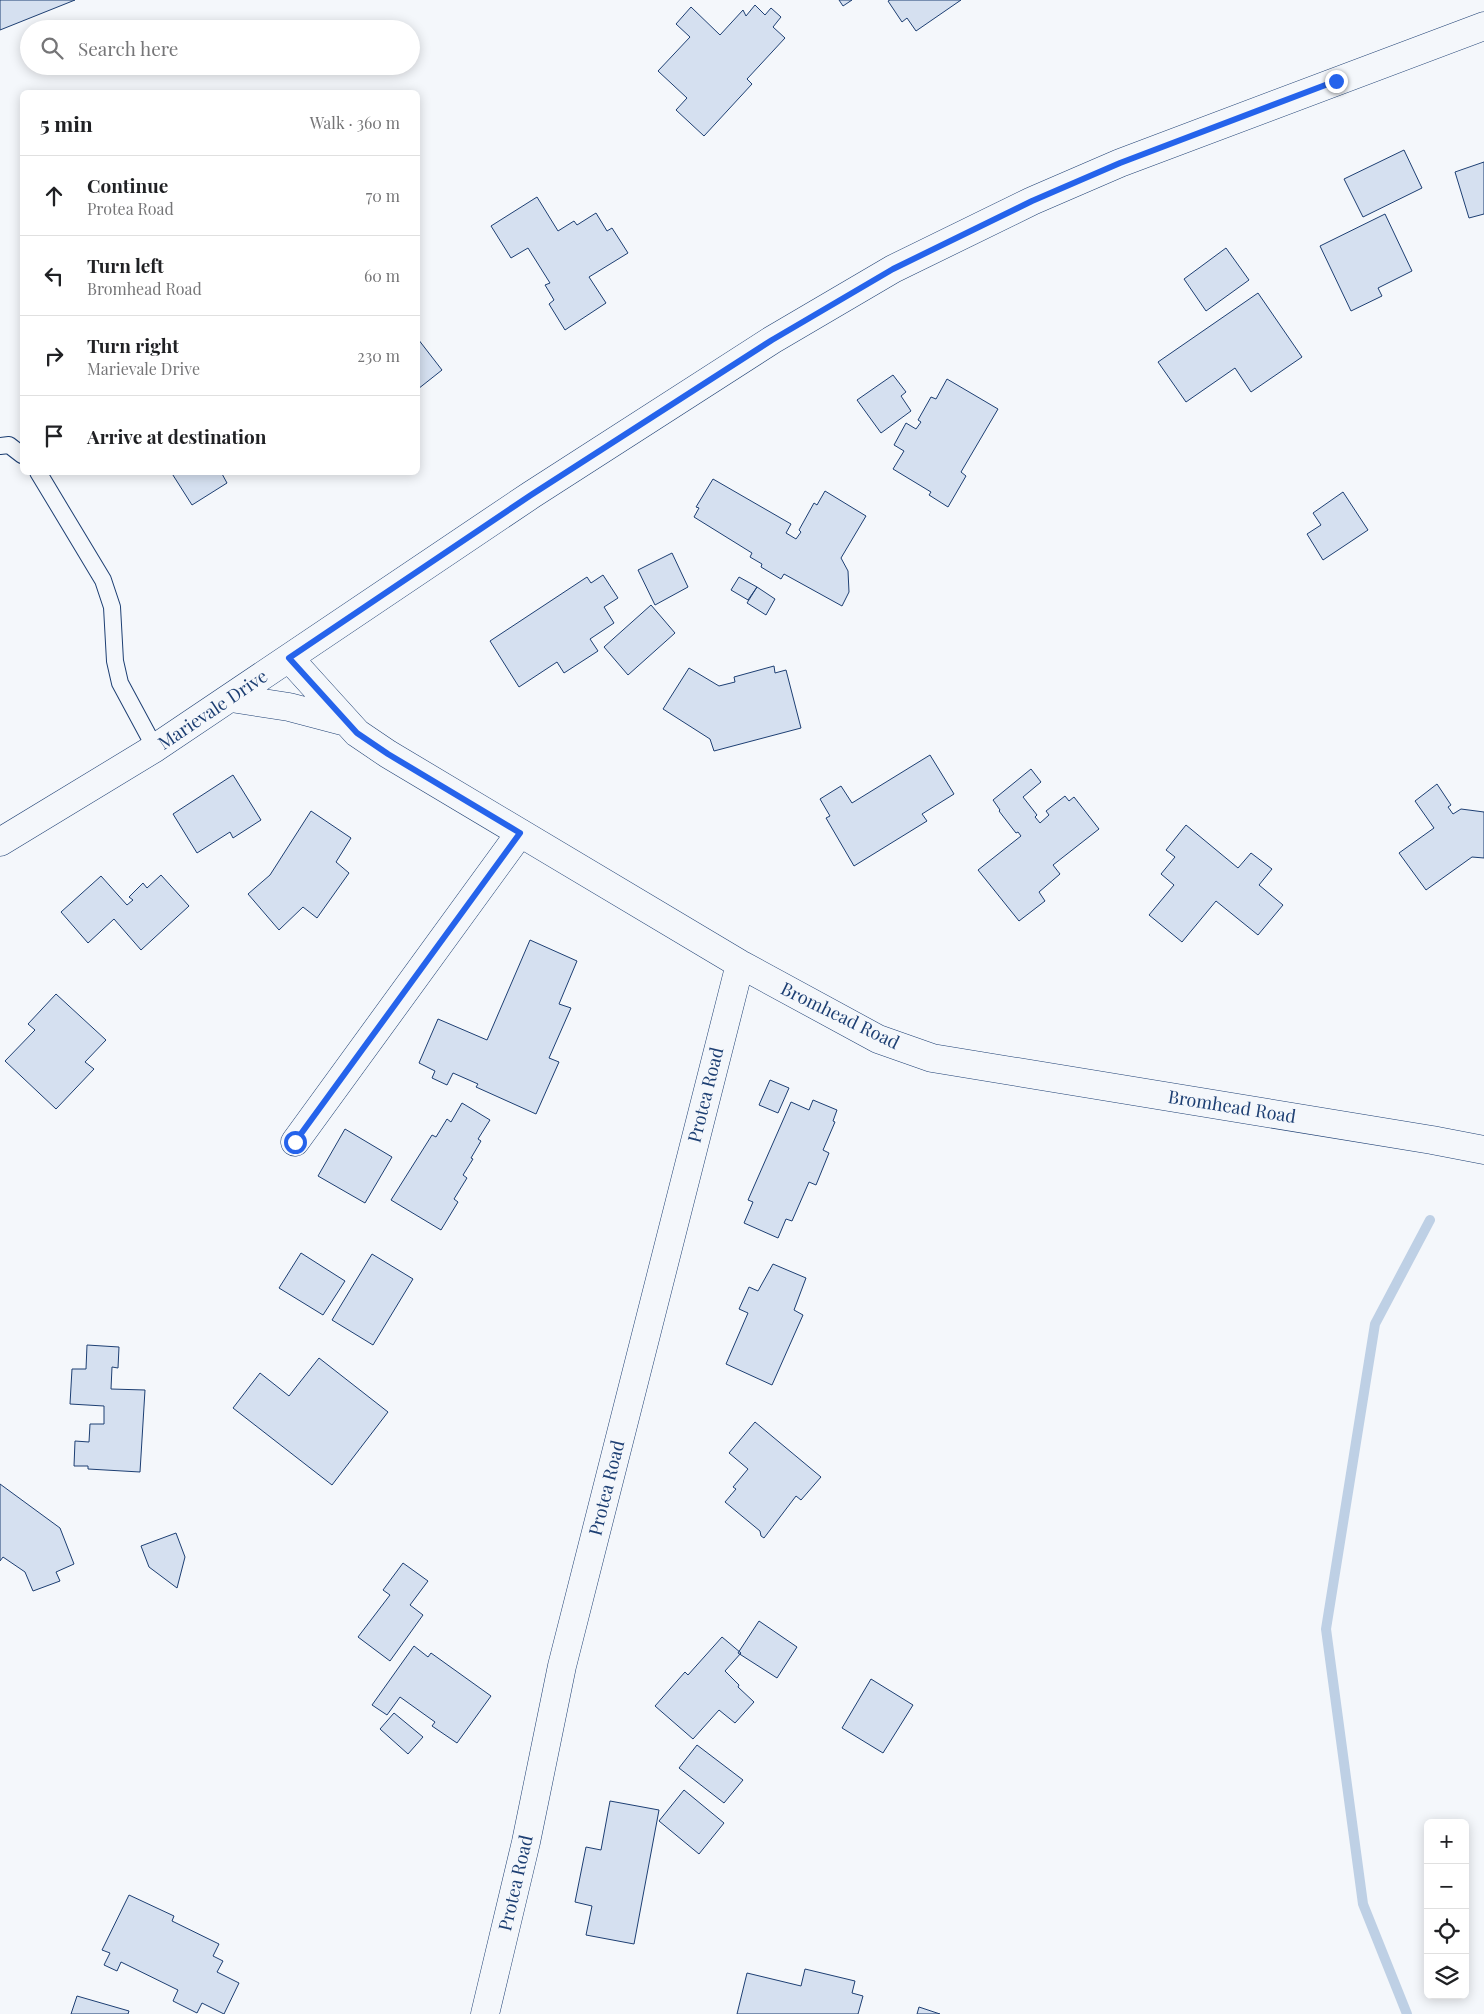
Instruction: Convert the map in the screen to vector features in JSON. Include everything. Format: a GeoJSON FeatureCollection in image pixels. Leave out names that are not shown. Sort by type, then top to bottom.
{"type":"FeatureCollection","features":[{"type":"Feature","properties":{"kind":"street","name":"Marievale Drive"},"geometry":{"type":"LineString","coordinates":[[0,842],[155,748],[531,495],[772,340],[893,269],[1032,201],[1120,163],[1484,26]]}},
{"type":"Feature","properties":{"kind":"street","name":"Bromhead Road"},"geometry":{"type":"LineString","coordinates":[[289,658],[357,733],[388,754],[740,964],[878,1038],[932,1058],[1484,1150]]}},
{"type":"Feature","properties":{"kind":"street"},"geometry":{"type":"LineString","coordinates":[[231,698],[289,707],[346,722]]}},
{"type":"Feature","properties":{"kind":"street"},"geometry":{"type":"LineString","coordinates":[[295,1142],[520,833]]}},
{"type":"Feature","properties":{"kind":"street","name":"Protea Road"},"geometry":{"type":"LineString","coordinates":[[485,2014],[526,1842],[562,1666],[740,964]]}},
{"type":"Feature","properties":{"kind":"lane"},"geometry":{"type":"LineString","coordinates":[[0,446],[9,445],[20,453]]}},
{"type":"Feature","properties":{"kind":"lane"},"geometry":{"type":"LineString","coordinates":[[40,475],[103,580],[112,607],[116,661],[120,682],[155,748]]}},
{"type":"Feature","properties":{"kind":"building"},"geometry":{"type":"Polygon","coordinates":[[[0,0],[75,0],[25,20],[20,20],[20,22],[0,30],[0,0]]]}},
{"type":"Feature","properties":{"kind":"building"},"geometry":{"type":"Polygon","coordinates":[[[839,0],[852,0],[843,6],[839,0]]]}},
{"type":"Feature","properties":{"kind":"building"},"geometry":{"type":"Polygon","coordinates":[[[961,0],[916,31],[907,18],[902,22],[888,1],[961,0]]]}},
{"type":"Feature","properties":{"kind":"building"},"geometry":{"type":"Polygon","coordinates":[[[755,5],[765,15],[771,8],[781,17],[773,27],[785,38],[747,79],[752,84],[704,136],[676,110],[687,98],[658,71],[690,37],[676,24],[691,7],[720,35],[743,10],[746,16],[755,5]]]}},
{"type":"Feature","properties":{"kind":"building"},"geometry":{"type":"Polygon","coordinates":[[[1404,150],[1422,188],[1363,217],[1344,179],[1404,150]]]}},
{"type":"Feature","properties":{"kind":"building"},"geometry":{"type":"Polygon","coordinates":[[[1484,162],[1484,214],[1469,218],[1455,172],[1484,162]]]}},
{"type":"Feature","properties":{"kind":"building"},"geometry":{"type":"Polygon","coordinates":[[[537,197],[558,231],[574,221],[577,225],[596,213],[607,231],[612,228],[628,253],[589,277],[606,303],[565,330],[549,304],[554,300],[545,285],[550,283],[528,248],[511,258],[491,226],[537,197]]]}},
{"type":"Feature","properties":{"kind":"building"},"geometry":{"type":"Polygon","coordinates":[[[1385,214],[1412,271],[1378,288],[1382,296],[1351,311],[1320,246],[1385,214]]]}},
{"type":"Feature","properties":{"kind":"building"},"geometry":{"type":"Polygon","coordinates":[[[1226,248],[1249,280],[1206,311],[1184,279],[1226,248]]]}},
{"type":"Feature","properties":{"kind":"building"},"geometry":{"type":"Polygon","coordinates":[[[1258,293],[1302,357],[1251,392],[1235,368],[1186,402],[1158,362],[1258,293]]]}},
{"type":"Feature","properties":{"kind":"building"},"geometry":{"type":"Polygon","coordinates":[[[420,342],[442,370],[420,387],[420,342]]]}},
{"type":"Feature","properties":{"kind":"building"},"geometry":{"type":"Polygon","coordinates":[[[893,375],[906,392],[901,396],[911,411],[881,433],[857,400],[893,375]]]}},
{"type":"Feature","properties":{"kind":"building"},"geometry":{"type":"Polygon","coordinates":[[[947,379],[998,409],[961,472],[966,476],[948,507],[929,495],[931,492],[893,469],[904,451],[894,445],[906,423],[916,429],[921,422],[918,420],[931,397],[936,399],[947,379]]]}},
{"type":"Feature","properties":{"kind":"building"},"geometry":{"type":"Polygon","coordinates":[[[173,475],[223,475],[227,483],[192,505],[173,475]]]}},
{"type":"Feature","properties":{"kind":"building"},"geometry":{"type":"Polygon","coordinates":[[[713,479],[791,524],[786,533],[796,539],[814,503],[817,505],[825,491],[866,516],[841,558],[848,571],[849,592],[842,606],[784,574],[781,579],[761,567],[762,564],[750,557],[752,553],[694,517],[699,508],[696,507],[713,479]]]}},
{"type":"Feature","properties":{"kind":"building"},"geometry":{"type":"Polygon","coordinates":[[[1343,492],[1368,530],[1323,560],[1307,534],[1321,525],[1313,513],[1343,492]]]}},
{"type":"Feature","properties":{"kind":"building"},"geometry":{"type":"Polygon","coordinates":[[[672,553],[688,587],[655,605],[638,570],[672,553]]]}},
{"type":"Feature","properties":{"kind":"building"},"geometry":{"type":"Polygon","coordinates":[[[603,575],[618,598],[604,607],[614,623],[590,639],[598,651],[564,673],[557,662],[519,687],[490,641],[587,577],[591,583],[603,575]]]}},
{"type":"Feature","properties":{"kind":"building"},"geometry":{"type":"Polygon","coordinates":[[[739,577],[757,587],[748,600],[731,590],[739,577]]]}},
{"type":"Feature","properties":{"kind":"building"},"geometry":{"type":"Polygon","coordinates":[[[757,587],[775,599],[766,615],[747,603],[757,587]]]}},
{"type":"Feature","properties":{"kind":"building"},"geometry":{"type":"Polygon","coordinates":[[[651,605],[675,633],[628,675],[604,647],[651,605]]]}},
{"type":"Feature","properties":{"kind":"building"},"geometry":{"type":"Polygon","coordinates":[[[774,666],[775,673],[786,670],[801,728],[714,751],[710,739],[663,709],[689,668],[719,686],[735,682],[734,677],[774,666]]]}},
{"type":"Feature","properties":{"kind":"building"},"geometry":{"type":"Polygon","coordinates":[[[930,755],[954,794],[922,814],[927,821],[854,866],[826,818],[830,816],[820,799],[841,786],[852,803],[930,755]]]}},
{"type":"Feature","properties":{"kind":"building"},"geometry":{"type":"Polygon","coordinates":[[[1031,769],[1041,782],[1023,797],[1037,815],[1035,817],[1040,823],[1049,815],[1046,811],[1065,796],[1069,801],[1074,797],[1099,829],[1053,865],[1060,874],[1039,892],[1045,901],[1019,921],[978,870],[1021,836],[1018,832],[1016,833],[993,800],[1031,769]]]}},
{"type":"Feature","properties":{"kind":"building"},"geometry":{"type":"Polygon","coordinates":[[[233,775],[261,820],[233,838],[230,832],[197,853],[173,814],[233,775]]]}},
{"type":"Feature","properties":{"kind":"building"},"geometry":{"type":"Polygon","coordinates":[[[1437,784],[1451,805],[1448,807],[1453,814],[1461,809],[1484,812],[1484,858],[1472,857],[1426,890],[1399,853],[1434,828],[1415,801],[1437,784]]]}},
{"type":"Feature","properties":{"kind":"building"},"geometry":{"type":"Polygon","coordinates":[[[311,811],[351,838],[336,862],[349,873],[317,918],[303,907],[279,930],[248,894],[270,875],[311,811]]]}},
{"type":"Feature","properties":{"kind":"building"},"geometry":{"type":"Polygon","coordinates":[[[1186,825],[1238,868],[1251,853],[1272,869],[1259,885],[1283,905],[1258,935],[1216,901],[1182,942],[1149,915],[1174,885],[1161,874],[1175,857],[1166,850],[1186,825]]]}},
{"type":"Feature","properties":{"kind":"building"},"geometry":{"type":"Polygon","coordinates":[[[161,875],[189,906],[141,950],[114,919],[88,943],[61,912],[101,876],[127,905],[133,900],[129,897],[143,883],[147,888],[161,875]]]}},
{"type":"Feature","properties":{"kind":"building"},"geometry":{"type":"Polygon","coordinates":[[[530,940],[577,961],[559,1004],[571,1008],[549,1058],[559,1062],[536,1114],[476,1087],[478,1084],[453,1073],[447,1085],[432,1078],[435,1071],[419,1063],[438,1019],[487,1040],[530,940]]]}},
{"type":"Feature","properties":{"kind":"building"},"geometry":{"type":"Polygon","coordinates":[[[56,994],[106,1040],[85,1062],[94,1069],[56,1109],[5,1061],[35,1030],[28,1024],[56,994]]]}},
{"type":"Feature","properties":{"kind":"building"},"geometry":{"type":"Polygon","coordinates":[[[770,1080],[789,1088],[778,1113],[759,1105],[770,1080]]]}},
{"type":"Feature","properties":{"kind":"building"},"geometry":{"type":"Polygon","coordinates":[[[813,1100],[837,1110],[833,1121],[835,1122],[823,1150],[829,1153],[816,1185],[809,1182],[792,1221],[786,1219],[778,1238],[744,1223],[753,1202],[748,1200],[791,1102],[809,1110],[813,1100]]]}},
{"type":"Feature","properties":{"kind":"building"},"geometry":{"type":"Polygon","coordinates":[[[462,1103],[490,1120],[478,1139],[481,1141],[463,1175],[467,1178],[454,1199],[458,1202],[441,1230],[391,1200],[432,1135],[436,1137],[447,1119],[451,1122],[462,1103]]]}},
{"type":"Feature","properties":{"kind":"building"},"geometry":{"type":"Polygon","coordinates":[[[345,1129],[392,1157],[365,1203],[318,1176],[345,1129]]]}},
{"type":"Feature","properties":{"kind":"building"},"geometry":{"type":"Polygon","coordinates":[[[301,1253],[345,1281],[323,1315],[279,1288],[301,1253]]]}},
{"type":"Feature","properties":{"kind":"building"},"geometry":{"type":"Polygon","coordinates":[[[372,1254],[413,1279],[373,1345],[332,1320],[372,1254]]]}},
{"type":"Feature","properties":{"kind":"building"},"geometry":{"type":"Polygon","coordinates":[[[773,1264],[806,1278],[794,1310],[803,1315],[772,1385],[726,1364],[748,1313],[739,1309],[749,1287],[758,1291],[773,1264]]]}},
{"type":"Feature","properties":{"kind":"building"},"geometry":{"type":"Polygon","coordinates":[[[87,1345],[119,1347],[118,1368],[112,1367],[111,1389],[145,1390],[140,1472],[88,1469],[88,1466],[74,1466],[75,1441],[89,1442],[90,1424],[104,1424],[104,1406],[70,1404],[72,1369],[86,1369],[87,1345]]]}},
{"type":"Feature","properties":{"kind":"building"},"geometry":{"type":"Polygon","coordinates":[[[319,1358],[388,1412],[332,1485],[233,1408],[260,1373],[289,1396],[319,1358]]]}},
{"type":"Feature","properties":{"kind":"building"},"geometry":{"type":"Polygon","coordinates":[[[755,1422],[821,1477],[801,1500],[796,1496],[764,1538],[761,1536],[760,1531],[725,1502],[736,1489],[733,1487],[748,1469],[729,1453],[755,1422]]]}},
{"type":"Feature","properties":{"kind":"building"},"geometry":{"type":"Polygon","coordinates":[[[0,1484],[60,1528],[74,1564],[56,1572],[60,1581],[33,1591],[25,1572],[3,1557],[0,1561],[0,1484]]]}},
{"type":"Feature","properties":{"kind":"building"},"geometry":{"type":"Polygon","coordinates":[[[176,1533],[185,1557],[177,1588],[149,1567],[141,1546],[176,1533]]]}},
{"type":"Feature","properties":{"kind":"building"},"geometry":{"type":"Polygon","coordinates":[[[403,1563],[428,1581],[410,1605],[423,1615],[390,1661],[358,1637],[390,1595],[383,1590],[403,1563]]]}},
{"type":"Feature","properties":{"kind":"building"},"geometry":{"type":"Polygon","coordinates":[[[759,1621],[797,1647],[777,1678],[738,1653],[759,1621]]]}},
{"type":"Feature","properties":{"kind":"building"},"geometry":{"type":"Polygon","coordinates":[[[722,1637],[741,1653],[725,1671],[754,1702],[735,1723],[719,1710],[693,1739],[655,1706],[685,1672],[688,1675],[722,1637]]]}},
{"type":"Feature","properties":{"kind":"building"},"geometry":{"type":"Polygon","coordinates":[[[414,1646],[428,1657],[431,1653],[491,1696],[457,1743],[432,1726],[435,1722],[400,1697],[387,1715],[372,1705],[414,1646]]]}},
{"type":"Feature","properties":{"kind":"building"},"geometry":{"type":"Polygon","coordinates":[[[871,1679],[913,1705],[883,1753],[842,1728],[871,1679]]]}},
{"type":"Feature","properties":{"kind":"building"},"geometry":{"type":"Polygon","coordinates":[[[394,1713],[423,1737],[408,1754],[380,1729],[394,1713]]]}},
{"type":"Feature","properties":{"kind":"building"},"geometry":{"type":"Polygon","coordinates":[[[697,1745],[743,1780],[724,1803],[679,1768],[697,1745]]]}},
{"type":"Feature","properties":{"kind":"building"},"geometry":{"type":"Polygon","coordinates":[[[684,1790],[724,1823],[699,1854],[659,1821],[684,1790]]]}},
{"type":"Feature","properties":{"kind":"building"},"geometry":{"type":"Polygon","coordinates":[[[610,1801],[659,1810],[634,1944],[586,1935],[592,1906],[575,1902],[586,1847],[601,1850],[610,1801]]]}},
{"type":"Feature","properties":{"kind":"building"},"geometry":{"type":"Polygon","coordinates":[[[129,1895],[174,1916],[172,1921],[219,1944],[213,1956],[223,1961],[217,1972],[239,1983],[224,2014],[202,2003],[197,2013],[173,2001],[178,1990],[121,1962],[117,1971],[104,1965],[110,1953],[102,1950],[129,1895]]]}},
{"type":"Feature","properties":{"kind":"building"},"geometry":{"type":"Polygon","coordinates":[[[805,1969],[855,1981],[852,1993],[863,1996],[858,2014],[737,2014],[747,1973],[801,1986],[805,1969]]]}},
{"type":"Feature","properties":{"kind":"building"},"geometry":{"type":"Polygon","coordinates":[[[77,1996],[129,2011],[128,2014],[71,2014],[77,1996]]]}},
{"type":"Feature","properties":{"kind":"building"},"geometry":{"type":"Polygon","coordinates":[[[919,2007],[940,2014],[917,2014],[919,2007]]]}},
{"type":"Feature","properties":{"kind":"waterway"},"geometry":{"type":"LineString","coordinates":[[1407,2014],[1363,1904],[1326,1629],[1375,1324],[1430,1220]]}},
{"type":"Feature","properties":{"kind":"route"},"geometry":{"type":"LineString","coordinates":[[295,1142],[520,833],[388,754],[357,733],[334,710],[307,676],[289,658],[531,495],[772,340],[893,269],[1032,201],[1120,163],[1336,81]]}}]}
